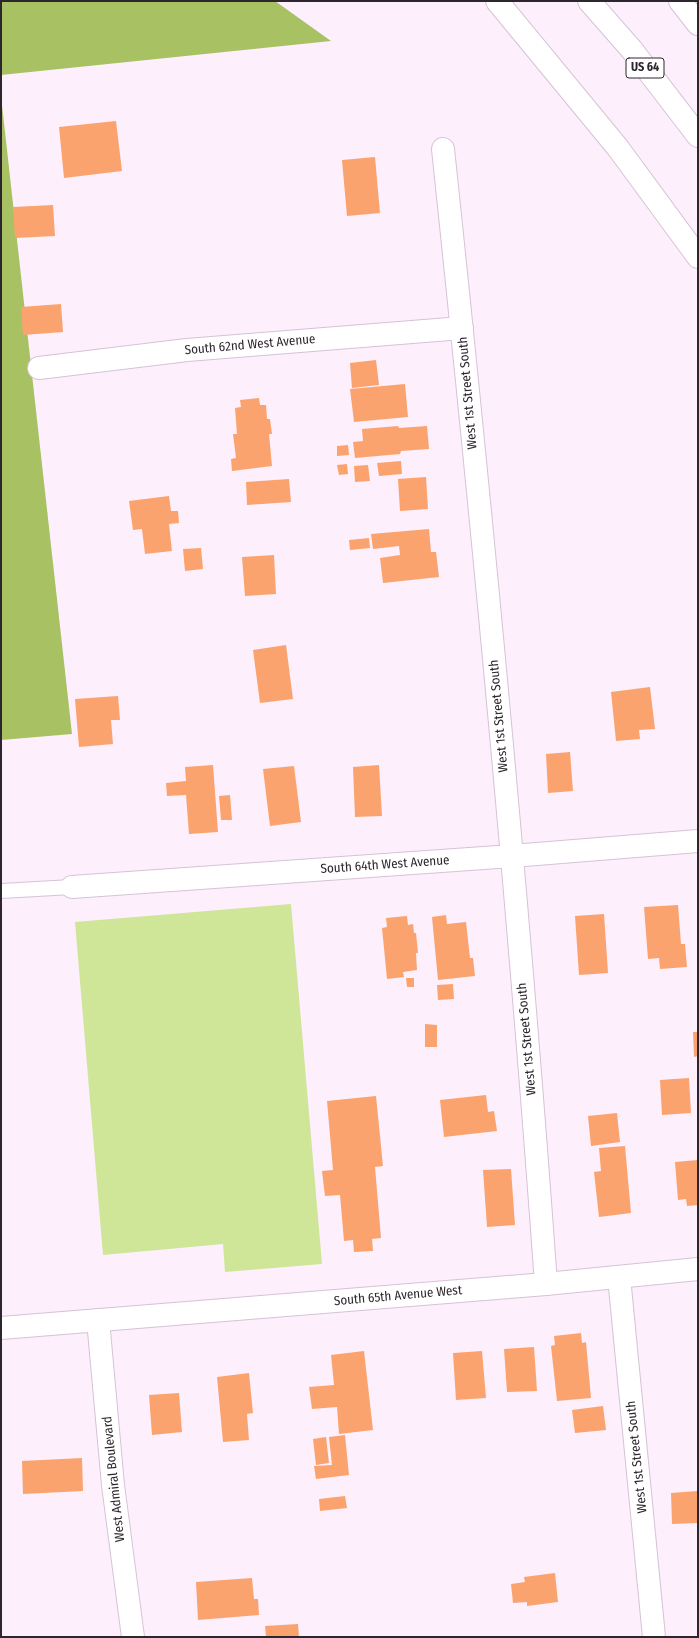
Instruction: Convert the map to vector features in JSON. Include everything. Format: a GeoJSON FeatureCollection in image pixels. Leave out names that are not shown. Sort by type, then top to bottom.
{"type":"FeatureCollection","features":[{"type":"Feature","properties":{"kind":"main road"},"geometry":{"type":"LineString","coordinates":[[497,1],[618,148],[698,257]]}},
{"type":"Feature","properties":{"kind":"main road","name":"US 64"},"geometry":{"type":"LineString","coordinates":[[590,1],[632,50],[698,136]]}},
{"type":"Feature","properties":{"kind":"main road"},"geometry":{"type":"LineString","coordinates":[[680,1],[698,24]]}},
{"type":"Feature","properties":{"kind":"main road"},"geometry":{"type":"LineString","coordinates":[[693,1],[698,10]]}},
{"type":"Feature","properties":{"kind":"main road","name":"West 1st Street South"},"geometry":{"type":"LineString","coordinates":[[443,149],[462,328],[512,856],[546,1284]]}},
{"type":"Feature","properties":{"kind":"main road","name":"South 62nd West Avenue"},"geometry":{"type":"LineString","coordinates":[[39,368],[187,350],[462,328]]}},
{"type":"Feature","properties":{"kind":"main road","name":"South 64th West Avenue"},"geometry":{"type":"LineString","coordinates":[[72,887],[512,856],[698,841]]}},
{"type":"Feature","properties":{"kind":"main road","name":"South 65th Avenue West"},"geometry":{"type":"LineString","coordinates":[[1,1328],[546,1284],[698,1269]]}},
{"type":"Feature","properties":{"kind":"main road","name":"West 1st Street South"},"geometry":{"type":"LineString","coordinates":[[619,1277],[654,1637]]}},
{"type":"Feature","properties":{"kind":"main road","name":"West Admiral Boulevard"},"geometry":{"type":"LineString","coordinates":[[98,1320],[113,1485],[133,1637]]}},
{"type":"Feature","properties":{"kind":"lane"},"geometry":{"type":"LineString","coordinates":[[1,891],[72,887]]}},
{"type":"Feature","properties":{"kind":"green space"},"geometry":{"type":"Polygon","coordinates":[[[1,1],[275,1],[331,41],[1,75],[1,1]]]}},
{"type":"Feature","properties":{"kind":"green space"},"geometry":{"type":"Polygon","coordinates":[[[1,96],[72,734],[1,740],[1,96]]]}},
{"type":"Feature","properties":{"kind":"green space"},"geometry":{"type":"Polygon","coordinates":[[[291,904],[322,1264],[225,1272],[223,1244],[103,1255],[75,922],[291,904]]]}},
{"type":"Feature","properties":{"kind":"building"},"geometry":{"type":"Polygon","coordinates":[[[116,121],[122,171],[64,178],[59,127],[116,121]]]}},
{"type":"Feature","properties":{"kind":"building"},"geometry":{"type":"Polygon","coordinates":[[[375,157],[380,213],[347,216],[342,160],[375,157]]]}},
{"type":"Feature","properties":{"kind":"building"},"geometry":{"type":"Polygon","coordinates":[[[53,205],[55,236],[15,238],[13,207],[53,205]]]}},
{"type":"Feature","properties":{"kind":"building"},"geometry":{"type":"Polygon","coordinates":[[[61,304],[63,332],[23,335],[21,307],[61,304]]]}},
{"type":"Feature","properties":{"kind":"building"},"geometry":{"type":"Polygon","coordinates":[[[376,360],[379,385],[352,388],[350,363],[376,360]]]}},
{"type":"Feature","properties":{"kind":"building"},"geometry":{"type":"Polygon","coordinates":[[[405,384],[408,417],[354,422],[350,389],[405,384]]]}},
{"type":"Feature","properties":{"kind":"building"},"geometry":{"type":"Polygon","coordinates":[[[259,398],[260,405],[266,405],[267,419],[270,419],[272,434],[269,434],[272,466],[232,471],[231,459],[236,458],[233,434],[237,434],[235,408],[241,407],[240,400],[259,398]]]}},
{"type":"Feature","properties":{"kind":"building"},"geometry":{"type":"Polygon","coordinates":[[[398,426],[399,428],[427,426],[429,449],[401,451],[400,454],[355,458],[353,442],[363,441],[362,429],[398,426]]]}},
{"type":"Feature","properties":{"kind":"building"},"geometry":{"type":"Polygon","coordinates":[[[348,445],[349,455],[337,456],[337,446],[348,445]]]}},
{"type":"Feature","properties":{"kind":"building"},"geometry":{"type":"Polygon","coordinates":[[[401,461],[402,474],[379,476],[377,463],[401,461]]]}},
{"type":"Feature","properties":{"kind":"building"},"geometry":{"type":"Polygon","coordinates":[[[347,464],[348,474],[339,475],[337,465],[347,464]]]}},
{"type":"Feature","properties":{"kind":"building"},"geometry":{"type":"Polygon","coordinates":[[[368,465],[370,481],[355,482],[354,466],[368,465]]]}},
{"type":"Feature","properties":{"kind":"building"},"geometry":{"type":"Polygon","coordinates":[[[426,477],[428,509],[400,511],[398,479],[426,477]]]}},
{"type":"Feature","properties":{"kind":"building"},"geometry":{"type":"Polygon","coordinates":[[[289,479],[291,502],[247,505],[246,482],[289,479]]]}},
{"type":"Feature","properties":{"kind":"building"},"geometry":{"type":"Polygon","coordinates":[[[169,496],[171,511],[178,511],[179,523],[169,524],[172,551],[145,554],[142,529],[133,530],[129,501],[169,496]]]}},
{"type":"Feature","properties":{"kind":"building"},"geometry":{"type":"Polygon","coordinates":[[[429,529],[431,552],[436,552],[439,577],[383,583],[380,558],[400,555],[399,546],[373,549],[371,534],[429,529]]]}},
{"type":"Feature","properties":{"kind":"building"},"geometry":{"type":"Polygon","coordinates":[[[369,538],[370,548],[350,550],[349,540],[369,538]]]}},
{"type":"Feature","properties":{"kind":"building"},"geometry":{"type":"Polygon","coordinates":[[[201,548],[203,569],[185,571],[183,549],[201,548]]]}},
{"type":"Feature","properties":{"kind":"building"},"geometry":{"type":"Polygon","coordinates":[[[274,555],[276,594],[245,596],[242,557],[274,555]]]}},
{"type":"Feature","properties":{"kind":"building"},"geometry":{"type":"Polygon","coordinates":[[[286,645],[293,699],[260,703],[253,650],[286,645]]]}},
{"type":"Feature","properties":{"kind":"building"},"geometry":{"type":"Polygon","coordinates":[[[650,687],[655,729],[639,730],[640,739],[616,741],[611,692],[650,687]]]}},
{"type":"Feature","properties":{"kind":"building"},"geometry":{"type":"Polygon","coordinates":[[[118,696],[120,720],[111,720],[113,744],[79,747],[75,699],[118,696]]]}},
{"type":"Feature","properties":{"kind":"building"},"geometry":{"type":"Polygon","coordinates":[[[570,752],[573,791],[548,793],[546,754],[570,752]]]}},
{"type":"Feature","properties":{"kind":"building"},"geometry":{"type":"Polygon","coordinates":[[[213,765],[218,832],[189,834],[186,795],[167,796],[166,783],[186,781],[185,767],[213,765]]]}},
{"type":"Feature","properties":{"kind":"building"},"geometry":{"type":"Polygon","coordinates":[[[379,765],[382,816],[355,817],[353,767],[379,765]]]}},
{"type":"Feature","properties":{"kind":"building"},"geometry":{"type":"Polygon","coordinates":[[[294,766],[301,822],[270,826],[263,769],[294,766]]]}},
{"type":"Feature","properties":{"kind":"building"},"geometry":{"type":"Polygon","coordinates":[[[230,795],[232,820],[221,820],[219,796],[230,795]]]}},
{"type":"Feature","properties":{"kind":"building"},"geometry":{"type":"Polygon","coordinates":[[[678,905],[681,944],[685,944],[687,967],[660,969],[659,958],[648,959],[644,907],[678,905]]]}},
{"type":"Feature","properties":{"kind":"building"},"geometry":{"type":"Polygon","coordinates":[[[604,914],[608,973],[579,975],[575,916],[604,914]]]}},
{"type":"Feature","properties":{"kind":"building"},"geometry":{"type":"Polygon","coordinates":[[[446,915],[447,924],[466,922],[470,958],[473,958],[475,976],[438,980],[432,917],[446,915]]]}},
{"type":"Feature","properties":{"kind":"building"},"geometry":{"type":"Polygon","coordinates":[[[407,916],[408,925],[413,924],[414,933],[416,933],[418,953],[416,953],[417,970],[403,972],[404,977],[387,979],[382,928],[387,927],[386,918],[407,916]]]}},
{"type":"Feature","properties":{"kind":"building"},"geometry":{"type":"Polygon","coordinates":[[[406,978],[414,978],[414,987],[407,987],[406,978]]]}},
{"type":"Feature","properties":{"kind":"building"},"geometry":{"type":"Polygon","coordinates":[[[453,984],[454,999],[438,1000],[437,985],[453,984]]]}},
{"type":"Feature","properties":{"kind":"building"},"geometry":{"type":"Polygon","coordinates":[[[425,1024],[437,1025],[437,1047],[425,1047],[425,1024]]]}},
{"type":"Feature","properties":{"kind":"building"},"geometry":{"type":"Polygon","coordinates":[[[693,1032],[698,1032],[698,1056],[694,1057],[693,1032]]]}},
{"type":"Feature","properties":{"kind":"building"},"geometry":{"type":"Polygon","coordinates":[[[689,1078],[691,1113],[662,1115],[660,1080],[689,1078]]]}},
{"type":"Feature","properties":{"kind":"building"},"geometry":{"type":"Polygon","coordinates":[[[486,1095],[488,1112],[494,1111],[497,1131],[444,1137],[440,1100],[486,1095]]]}},
{"type":"Feature","properties":{"kind":"building"},"geometry":{"type":"Polygon","coordinates":[[[376,1096],[383,1166],[375,1167],[381,1238],[372,1239],[373,1251],[354,1252],[353,1240],[344,1241],[340,1195],[325,1196],[322,1171],[333,1170],[327,1101],[376,1096]]]}},
{"type":"Feature","properties":{"kind":"building"},"geometry":{"type":"Polygon","coordinates":[[[617,1113],[620,1142],[591,1146],[588,1116],[617,1113]]]}},
{"type":"Feature","properties":{"kind":"building"},"geometry":{"type":"Polygon","coordinates":[[[625,1146],[631,1213],[599,1217],[594,1172],[601,1171],[599,1148],[625,1146]]]}},
{"type":"Feature","properties":{"kind":"building"},"geometry":{"type":"Polygon","coordinates":[[[698,1160],[698,1205],[687,1206],[686,1199],[678,1200],[675,1162],[698,1160]]]}},
{"type":"Feature","properties":{"kind":"building"},"geometry":{"type":"Polygon","coordinates":[[[511,1169],[515,1225],[487,1227],[483,1170],[511,1169]]]}},
{"type":"Feature","properties":{"kind":"building"},"geometry":{"type":"Polygon","coordinates":[[[581,1333],[582,1343],[586,1342],[591,1398],[557,1401],[551,1346],[555,1345],[554,1336],[581,1333]]]}},
{"type":"Feature","properties":{"kind":"building"},"geometry":{"type":"Polygon","coordinates":[[[534,1347],[537,1391],[507,1392],[504,1349],[534,1347]]]}},
{"type":"Feature","properties":{"kind":"building"},"geometry":{"type":"Polygon","coordinates":[[[364,1351],[373,1430],[339,1434],[337,1407],[312,1409],[309,1387],[334,1385],[331,1355],[364,1351]]]}},
{"type":"Feature","properties":{"kind":"building"},"geometry":{"type":"Polygon","coordinates":[[[482,1351],[486,1398],[456,1400],[453,1353],[482,1351]]]}},
{"type":"Feature","properties":{"kind":"building"},"geometry":{"type":"Polygon","coordinates":[[[249,1373],[253,1413],[247,1414],[249,1440],[223,1442],[217,1377],[249,1373]]]}},
{"type":"Feature","properties":{"kind":"building"},"geometry":{"type":"Polygon","coordinates":[[[179,1393],[182,1432],[152,1435],[149,1395],[179,1393]]]}},
{"type":"Feature","properties":{"kind":"building"},"geometry":{"type":"Polygon","coordinates":[[[603,1406],[606,1430],[575,1433],[572,1410],[603,1406]]]}},
{"type":"Feature","properties":{"kind":"building"},"geometry":{"type":"Polygon","coordinates":[[[345,1435],[349,1475],[316,1479],[314,1466],[332,1465],[329,1437],[345,1435]]]}},
{"type":"Feature","properties":{"kind":"building"},"geometry":{"type":"Polygon","coordinates":[[[326,1437],[329,1463],[316,1465],[313,1439],[326,1437]]]}},
{"type":"Feature","properties":{"kind":"building"},"geometry":{"type":"Polygon","coordinates":[[[82,1458],[83,1491],[23,1494],[22,1461],[82,1458]]]}},
{"type":"Feature","properties":{"kind":"building"},"geometry":{"type":"Polygon","coordinates":[[[698,1491],[698,1523],[672,1524],[671,1493],[698,1491]]]}},
{"type":"Feature","properties":{"kind":"building"},"geometry":{"type":"Polygon","coordinates":[[[345,1496],[347,1508],[320,1511],[319,1499],[345,1496]]]}},
{"type":"Feature","properties":{"kind":"building"},"geometry":{"type":"Polygon","coordinates":[[[555,1573],[558,1602],[527,1606],[527,1602],[513,1603],[511,1584],[525,1582],[524,1577],[555,1573]]]}},
{"type":"Feature","properties":{"kind":"building"},"geometry":{"type":"Polygon","coordinates":[[[252,1578],[254,1599],[258,1599],[259,1615],[198,1620],[196,1582],[252,1578]]]}},
{"type":"Feature","properties":{"kind":"building"},"geometry":{"type":"Polygon","coordinates":[[[298,1624],[299,1637],[266,1637],[265,1626],[298,1624]]]}}]}
